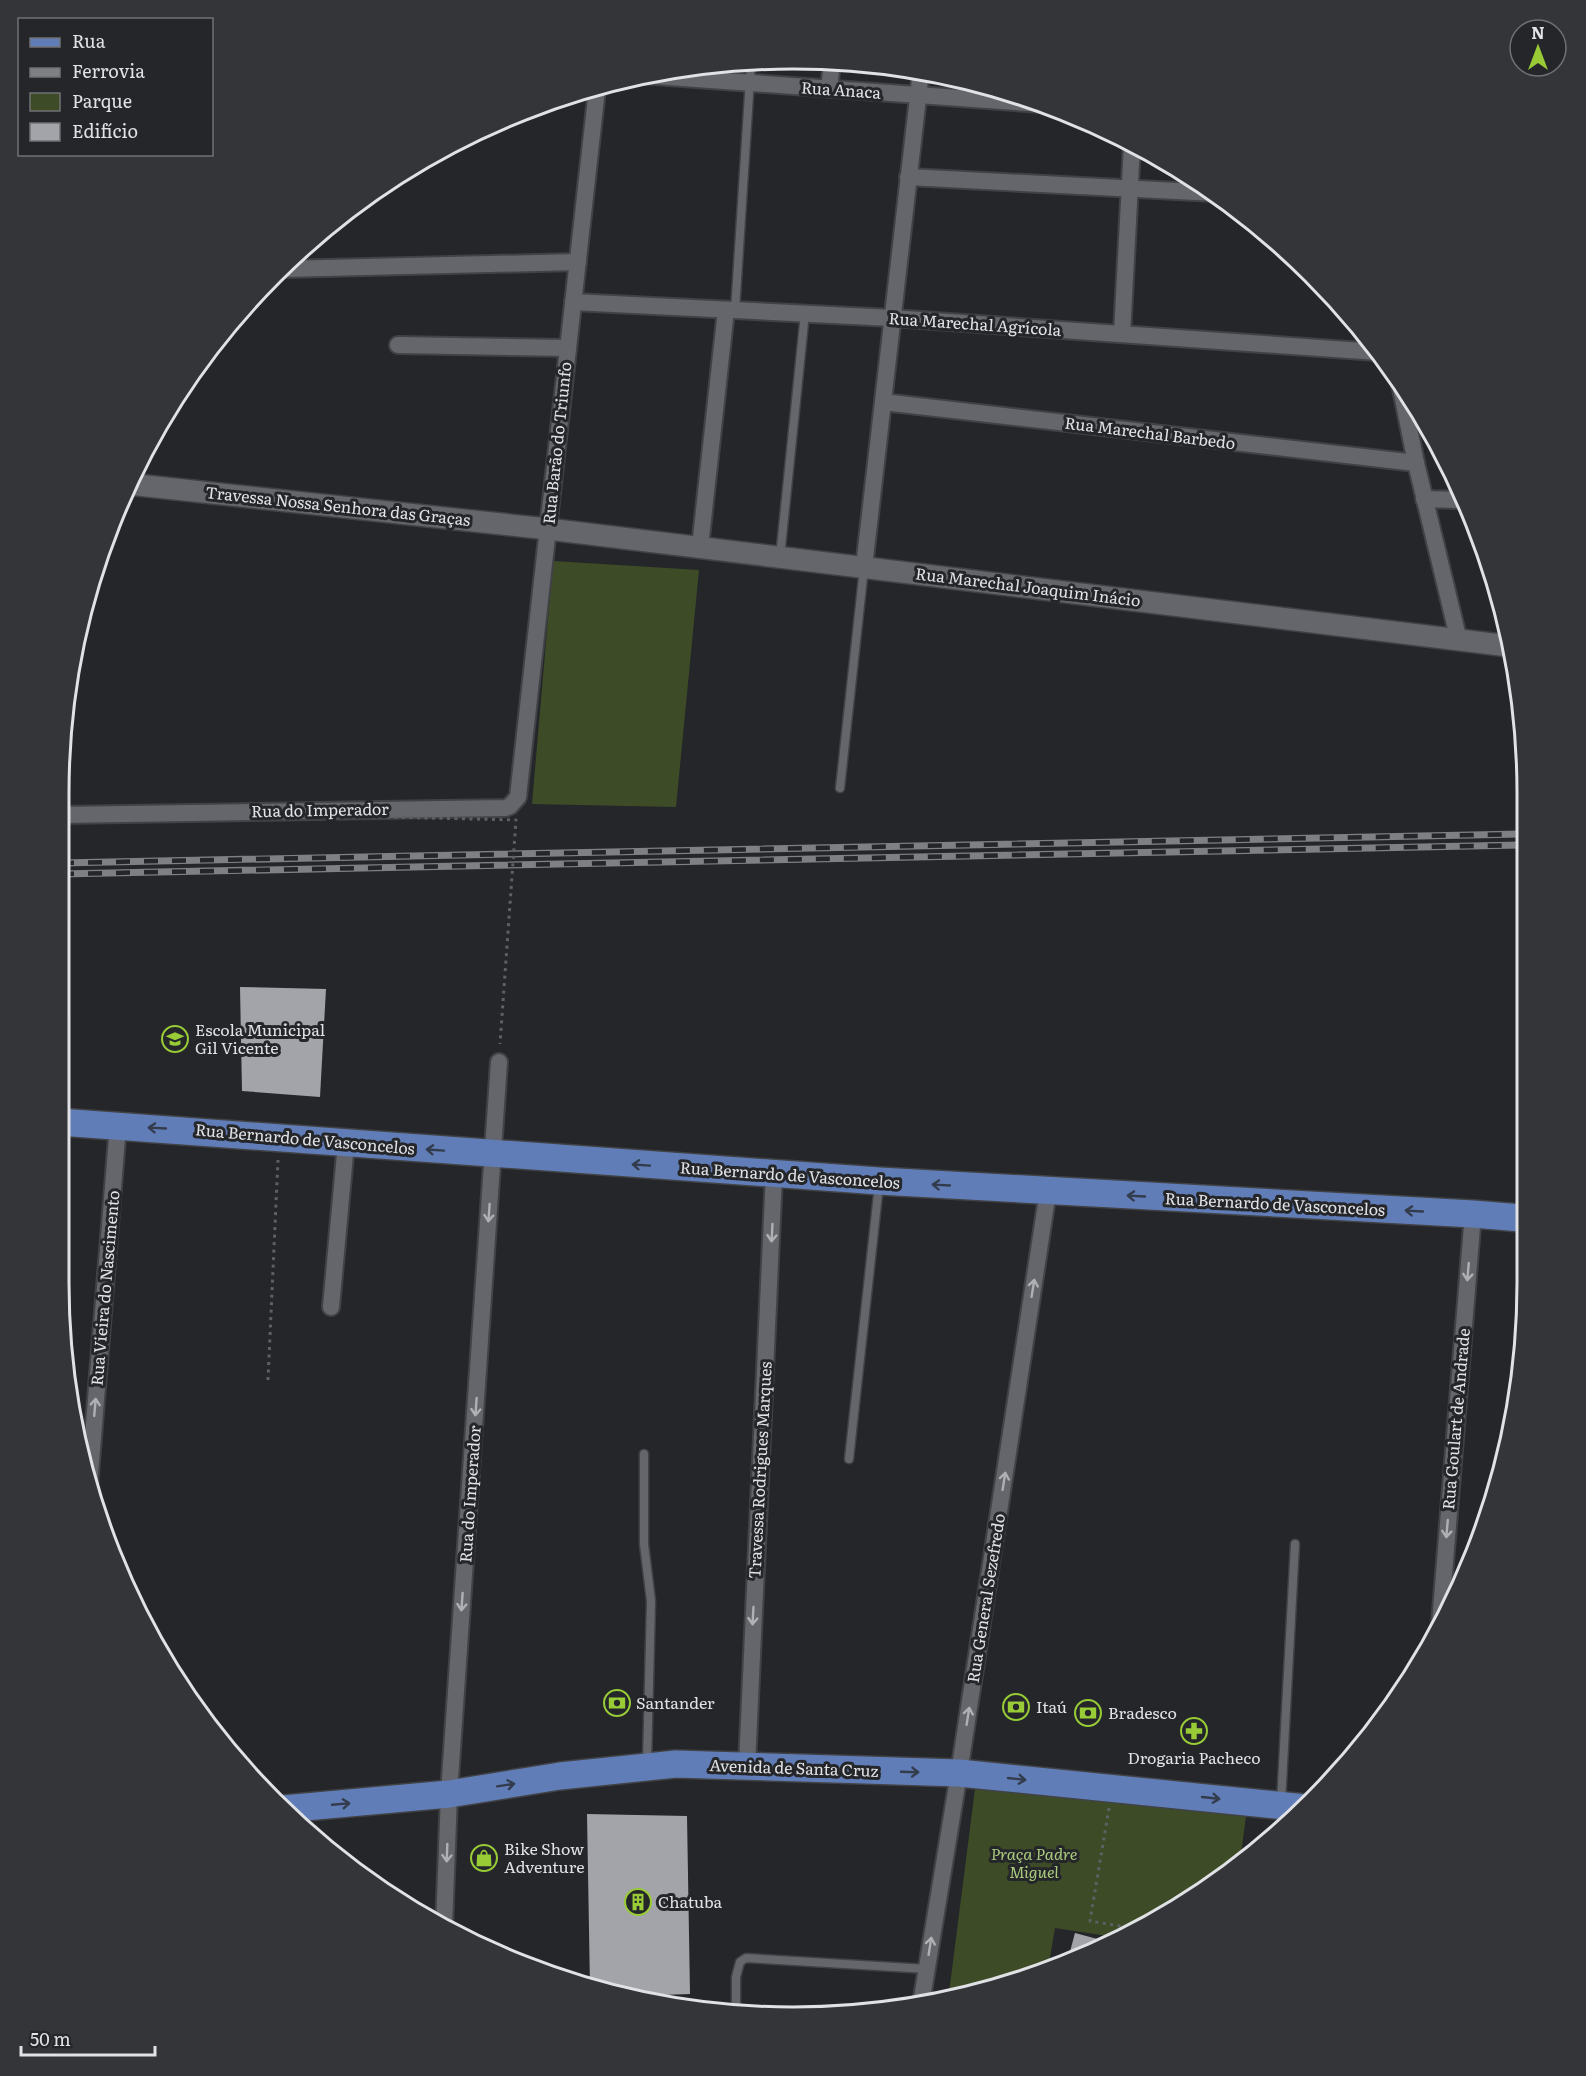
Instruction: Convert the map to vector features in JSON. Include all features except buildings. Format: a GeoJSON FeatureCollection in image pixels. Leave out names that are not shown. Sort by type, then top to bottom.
{"type":"FeatureCollection","features":[{"type":"Feature","properties":{"kind":"main road","name":"Rua Bernardo de Vasconcelos"},"geometry":{"type":"LineString","coordinates":[[69,1123],[879,1181],[1517,1218]]}},
{"type":"Feature","properties":{"kind":"main road","name":"Avenida de Santa Cruz"},"geometry":{"type":"LineString","coordinates":[[295,1808],[449,1794],[560,1776],[676,1764],[959,1773],[1293,1806]]}},
{"type":"Feature","properties":{"kind":"street"},"geometry":{"type":"LineString","coordinates":[[829,89],[831,71]]}},
{"type":"Feature","properties":{"kind":"street","name":"Rua Anaca"},"geometry":{"type":"LineString","coordinates":[[683,78],[1006,101]]}},
{"type":"Feature","properties":{"kind":"street"},"geometry":{"type":"LineString","coordinates":[[864,567],[920,81]]}},
{"type":"Feature","properties":{"kind":"street","name":"Rua Barão do Triunfo"},"geometry":{"type":"LineString","coordinates":[[518,797],[596,97]]}},
{"type":"Feature","properties":{"kind":"street"},"geometry":{"type":"LineString","coordinates":[[1122,334],[1131,154]]}},
{"type":"Feature","properties":{"kind":"street"},"geometry":{"type":"LineString","coordinates":[[908,177],[1197,193]]}},
{"type":"Feature","properties":{"kind":"street"},"geometry":{"type":"LineString","coordinates":[[294,269],[578,262]]}},
{"type":"Feature","properties":{"kind":"street","name":"Rua Marechal Agrícola"},"geometry":{"type":"LineString","coordinates":[[573,302],[892,318],[1366,351]]}},
{"type":"Feature","properties":{"kind":"street"},"geometry":{"type":"LineString","coordinates":[[700,547],[730,310]]}},
{"type":"Feature","properties":{"kind":"street"},"geometry":{"type":"LineString","coordinates":[[398,345],[568,348]]}},
{"type":"Feature","properties":{"kind":"street","name":"Rua Marechal Barbedo"},"geometry":{"type":"LineString","coordinates":[[883,402],[1416,464]]}},
{"type":"Feature","properties":{"kind":"street"},"geometry":{"type":"LineString","coordinates":[[1404,406],[1424,499],[1459,641]]}},
{"type":"Feature","properties":{"kind":"street","name":"Travessa Nossa Senhora das Graças"},"geometry":{"type":"LineString","coordinates":[[138,485],[548,529]]}},
{"type":"Feature","properties":{"kind":"street"},"geometry":{"type":"LineString","coordinates":[[1424,499],[1454,500]]}},
{"type":"Feature","properties":{"kind":"street","name":"Rua Marechal Joaquim Inácio"},"geometry":{"type":"LineString","coordinates":[[548,529],[1501,645]]}},
{"type":"Feature","properties":{"kind":"street","name":"Rua do Imperador"},"geometry":{"type":"LineString","coordinates":[[69,815],[505,808],[518,797]]}},
{"type":"Feature","properties":{"kind":"street","name":"Rua do Imperador"},"geometry":{"type":"LineString","coordinates":[[444,1917],[449,1794],[499,1062]]}},
{"type":"Feature","properties":{"kind":"street","name":"Rua Vieira do Nascimento"},"geometry":{"type":"LineString","coordinates":[[91,1456],[110,1125]]}},
{"type":"Feature","properties":{"kind":"street"},"geometry":{"type":"LineString","coordinates":[[331,1307],[346,1143]]}},
{"type":"Feature","properties":{"kind":"street","name":"Travessa Rodrigues Marques"},"geometry":{"type":"LineString","coordinates":[[747,1765],[774,1174]]}},
{"type":"Feature","properties":{"kind":"street","name":"Rua General Sezefredo"},"geometry":{"type":"LineString","coordinates":[[923,1995],[1048,1191]]}},
{"type":"Feature","properties":{"kind":"street","name":"Rua Goulart de Andrade"},"geometry":{"type":"LineString","coordinates":[[1442,1604],[1473,1214]]}},
{"type":"Feature","properties":{"kind":"lane"},"geometry":{"type":"LineString","coordinates":[[730,310],[750,71]]}},
{"type":"Feature","properties":{"kind":"lane"},"geometry":{"type":"LineString","coordinates":[[780,557],[805,313]]}},
{"type":"Feature","properties":{"kind":"lane"},"geometry":{"type":"LineString","coordinates":[[840,788],[864,567]]}},
{"type":"Feature","properties":{"kind":"lane"},"geometry":{"type":"LineString","coordinates":[[849,1459],[879,1181]]}},
{"type":"Feature","properties":{"kind":"lane"},"geometry":{"type":"LineString","coordinates":[[644,1454],[644,1544],[651,1601],[647,1766]]}},
{"type":"Feature","properties":{"kind":"lane"},"geometry":{"type":"LineString","coordinates":[[1294,1805],[1295,1544]]}},
{"type":"Feature","properties":{"kind":"lane"},"geometry":{"type":"LineString","coordinates":[[736,2004],[736,1977],[740,1962],[746,1958],[927,1969]]}},
{"type":"Feature","properties":{"kind":"path"},"geometry":{"type":"LineString","coordinates":[[342,816],[516,819],[500,1044]]}},
{"type":"Feature","properties":{"kind":"path"},"geometry":{"type":"LineString","coordinates":[[267,1380],[280,1137]]}},
{"type":"Feature","properties":{"kind":"path"},"geometry":{"type":"LineString","coordinates":[[1112,1789],[1090,1921],[1123,1927]]}},
{"type":"Feature","properties":{"kind":"green space"},"geometry":{"type":"Polygon","coordinates":[[[553,561],[699,570],[676,807],[532,804],[553,561]]]}},
{"type":"Feature","properties":{"kind":"green space","name":"Praça Padre Miguel"},"geometry":{"type":"Polygon","coordinates":[[[975,1789],[1246,1816],[1241,1851],[1195,1885],[1155,1910],[1105,1936],[1055,1928],[1050,1960],[1026,1969],[949,1989],[975,1789]]]}},
{"type":"Feature","properties":{"kind":"railway"},"geometry":{"type":"LineString","coordinates":[[69,863],[1517,834]]}},
{"type":"Feature","properties":{"kind":"railway"},"geometry":{"type":"LineString","coordinates":[[69,874],[1517,845]]}},
{"type":"Feature","properties":{"kind":"place","name":"Escola Municipal Gil Vicente"},"geometry":{"type":"Point","coordinates":[175,1039]}},
{"type":"Feature","properties":{"kind":"place","name":"Santander"},"geometry":{"type":"Point","coordinates":[617,1703]}},
{"type":"Feature","properties":{"kind":"place","name":"Itaú"},"geometry":{"type":"Point","coordinates":[1016,1707]}},
{"type":"Feature","properties":{"kind":"place","name":"Bradesco"},"geometry":{"type":"Point","coordinates":[1088,1713]}},
{"type":"Feature","properties":{"kind":"place","name":"Drogaria Pacheco"},"geometry":{"type":"Point","coordinates":[1194,1731]}},
{"type":"Feature","properties":{"kind":"place","name":"Bike Show Adventure"},"geometry":{"type":"Point","coordinates":[484,1858]}},
{"type":"Feature","properties":{"kind":"place","name":"Chatuba"},"geometry":{"type":"Point","coordinates":[638,1902]}}]}
